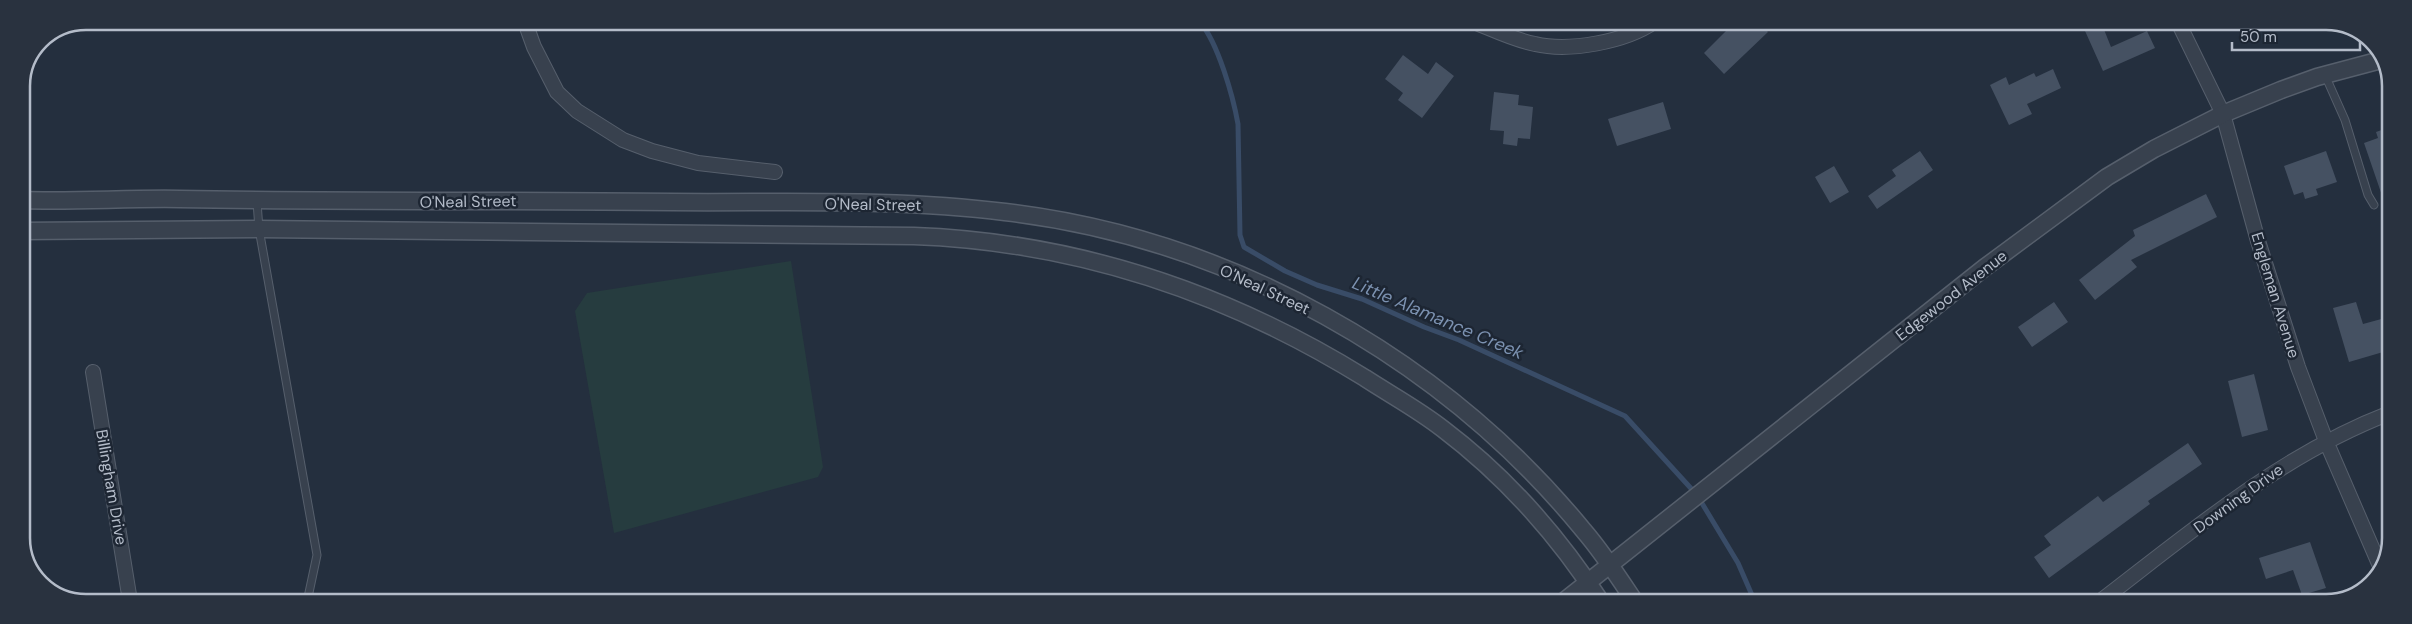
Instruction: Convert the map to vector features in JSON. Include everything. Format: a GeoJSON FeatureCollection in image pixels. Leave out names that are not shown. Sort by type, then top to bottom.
{"type":"FeatureCollection","features":[{"type":"Feature","properties":{"kind":"street"},"geometry":{"type":"LineString","coordinates":[[528,30],[534,47],[557,92],[577,110],[622,140],[698,164],[775,172]]}},
{"type":"Feature","properties":{"kind":"street"},"geometry":{"type":"LineString","coordinates":[[1496,30],[1535,44],[1564,47],[1619,39],[1638,30]]}},
{"type":"Feature","properties":{"kind":"street","name":"Engleman Avenue"},"geometry":{"type":"LineString","coordinates":[[2182,30],[2223,114],[2278,306],[2326,441],[2377,560]]}},
{"type":"Feature","properties":{"kind":"street","name":"Edgewood Avenue"},"geometry":{"type":"LineString","coordinates":[[1573,594],[2066,205],[2107,177],[2146,154],[2223,114],[2325,75],[2376,61]]}},
{"type":"Feature","properties":{"kind":"street","name":"O'Neal Street"},"geometry":{"type":"LineString","coordinates":[[30,200],[180,199],[257,202],[553,200],[940,205],[1064,220],[1124,235],[1184,254],[1242,276],[1365,339],[1410,369],[1473,418],[1526,467],[1584,530],[1630,594]]}},
{"type":"Feature","properties":{"kind":"street","name":"O'Neal Street"},"geometry":{"type":"LineString","coordinates":[[30,231],[259,229],[955,238],[1057,252],[1127,269],[1197,294],[1263,321],[1328,356],[1444,429],[1526,505],[1565,550],[1596,594]]}},
{"type":"Feature","properties":{"kind":"street","name":"Billingham Drive"},"geometry":{"type":"LineString","coordinates":[[93,372],[129,594]]}},
{"type":"Feature","properties":{"kind":"street","name":"Downing Drive"},"geometry":{"type":"LineString","coordinates":[[2110,594],[2242,494],[2288,462],[2326,441],[2382,416]]}},
{"type":"Feature","properties":{"kind":"lane"},"geometry":{"type":"LineString","coordinates":[[2325,75],[2345,120],[2368,195],[2374,205]]}},
{"type":"Feature","properties":{"kind":"lane"},"geometry":{"type":"LineString","coordinates":[[257,202],[259,229],[317,555],[309,594]]}},
{"type":"Feature","properties":{"kind":"green space"},"geometry":{"type":"Polygon","coordinates":[[[791,261],[823,467],[818,477],[614,533],[575,311],[587,293],[791,261]]]}},
{"type":"Feature","properties":{"kind":"building"},"geometry":{"type":"Polygon","coordinates":[[[1727,30],[1766,30],[1768,32],[1724,74],[1704,53],[1727,30]]]}},
{"type":"Feature","properties":{"kind":"building"},"geometry":{"type":"Polygon","coordinates":[[[2085,30],[2104,30],[2111,47],[2147,31],[2155,48],[2103,71],[2085,30]]]}},
{"type":"Feature","properties":{"kind":"building"},"geometry":{"type":"Polygon","coordinates":[[[1403,55],[1428,74],[1436,62],[1454,76],[1422,118],[1398,100],[1403,93],[1385,79],[1403,55]]]}},
{"type":"Feature","properties":{"kind":"building"},"geometry":{"type":"Polygon","coordinates":[[[2053,69],[2061,88],[2027,104],[2032,114],[2009,125],[1990,85],[2006,77],[2009,85],[2034,73],[2036,77],[2053,69]]]}},
{"type":"Feature","properties":{"kind":"building"},"geometry":{"type":"Polygon","coordinates":[[[1494,92],[1519,95],[1518,105],[1533,107],[1530,139],[1518,138],[1517,146],[1503,144],[1504,131],[1490,130],[1494,92]]]}},
{"type":"Feature","properties":{"kind":"building"},"geometry":{"type":"Polygon","coordinates":[[[1663,102],[1671,129],[1617,146],[1608,119],[1663,102]]]}},
{"type":"Feature","properties":{"kind":"building"},"geometry":{"type":"Polygon","coordinates":[[[2382,130],[2382,196],[2364,143],[2378,138],[2376,132],[2382,130]]]}},
{"type":"Feature","properties":{"kind":"building"},"geometry":{"type":"Polygon","coordinates":[[[1920,151],[1933,170],[1877,209],[1868,196],[1896,176],[1892,170],[1920,151]]]}},
{"type":"Feature","properties":{"kind":"building"},"geometry":{"type":"Polygon","coordinates":[[[2326,151],[2337,182],[2316,189],[2318,195],[2305,199],[2303,192],[2294,195],[2284,166],[2326,151]]]}},
{"type":"Feature","properties":{"kind":"building"},"geometry":{"type":"Polygon","coordinates":[[[1834,166],[1849,192],[1830,203],[1815,177],[1834,166]]]}},
{"type":"Feature","properties":{"kind":"building"},"geometry":{"type":"Polygon","coordinates":[[[2206,194],[2217,217],[2131,260],[2137,267],[2095,300],[2079,280],[2135,236],[2133,230],[2206,194]]]}},
{"type":"Feature","properties":{"kind":"building"},"geometry":{"type":"Polygon","coordinates":[[[2054,302],[2068,322],[2032,347],[2018,327],[2054,302]]]}},
{"type":"Feature","properties":{"kind":"building"},"geometry":{"type":"Polygon","coordinates":[[[2356,302],[2363,324],[2382,319],[2382,352],[2349,362],[2333,308],[2356,302]]]}},
{"type":"Feature","properties":{"kind":"building"},"geometry":{"type":"Polygon","coordinates":[[[2254,374],[2268,430],[2242,437],[2228,381],[2254,374]]]}},
{"type":"Feature","properties":{"kind":"building"},"geometry":{"type":"Polygon","coordinates":[[[2188,443],[2202,464],[2148,501],[2150,504],[2049,578],[2034,557],[2051,545],[2044,536],[2098,496],[2103,502],[2188,443]]]}},
{"type":"Feature","properties":{"kind":"building"},"geometry":{"type":"Polygon","coordinates":[[[2310,542],[2326,588],[2302,594],[2293,570],[2266,579],[2259,558],[2310,542]]]}},
{"type":"Feature","properties":{"kind":"waterway","name":"Little Alamance Creek"},"geometry":{"type":"LineString","coordinates":[[1206,30],[1219,56],[1229,85],[1238,124],[1240,235],[1244,247],[1285,271],[1317,285],[1362,299],[1424,327],[1459,340],[1625,416],[1697,495],[1738,563],[1752,594]]}}]}
